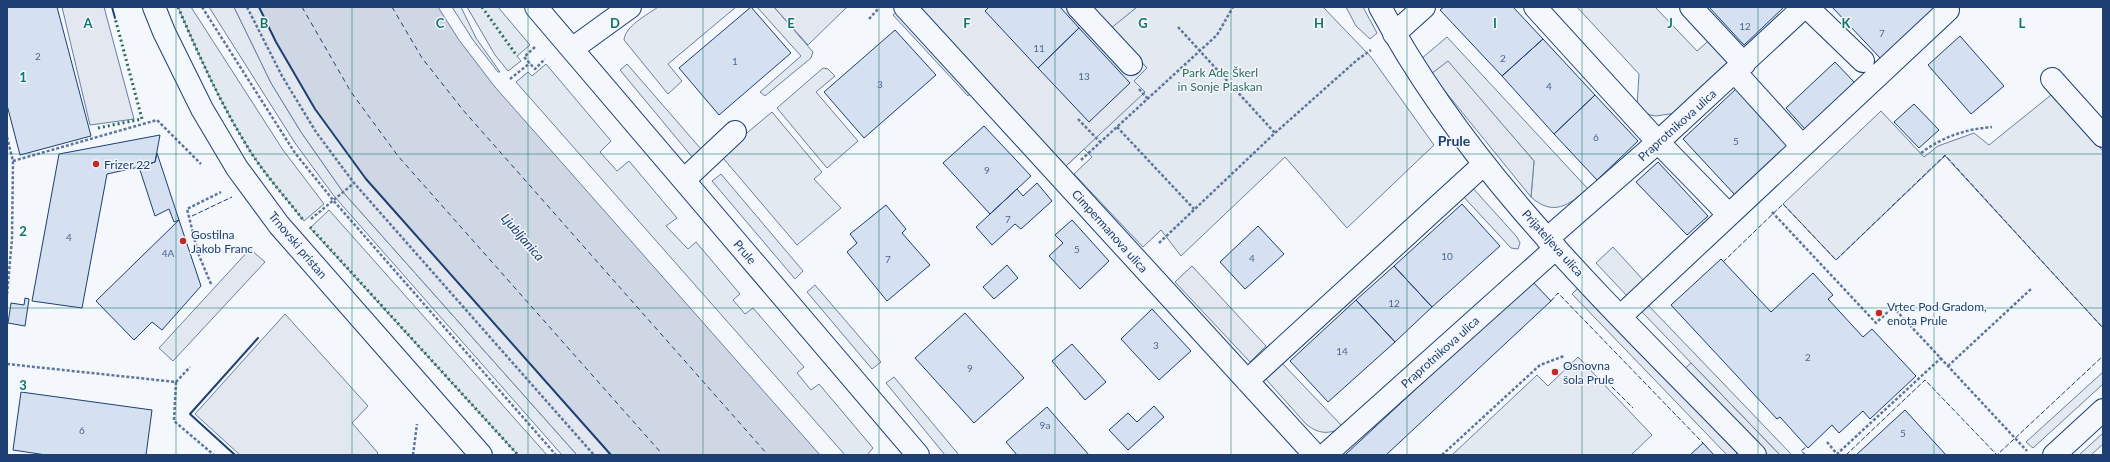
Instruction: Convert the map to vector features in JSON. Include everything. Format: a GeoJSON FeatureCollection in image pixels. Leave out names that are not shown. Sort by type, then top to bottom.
{"type":"FeatureCollection","features":[{"type":"Feature","properties":{"kind":"street","name":"Trnovski pristan"},"geometry":{"type":"LineString","coordinates":[[154,7],[164,32],[202,108],[237,168],[279,225],[481,455]]}},
{"type":"Feature","properties":{"kind":"street","name":"Prule"},"geometry":{"type":"LineString","coordinates":[[536,7],[918,455]]}},
{"type":"Feature","properties":{"kind":"street"},"geometry":{"type":"LineString","coordinates":[[572,49],[630,7]]}},
{"type":"Feature","properties":{"kind":"street","name":"Cimpermanova ulica"},"geometry":{"type":"LineString","coordinates":[[905,7],[1315,455]]}},
{"type":"Feature","properties":{"kind":"street"},"geometry":{"type":"LineString","coordinates":[[1078,7],[1131,64]]}},
{"type":"Feature","properties":{"kind":"street","name":"Prijateljeva ulica"},"geometry":{"type":"LineString","coordinates":[[1380,7],[1394,34],[1428,89],[1484,164],[1552,243],[1755,455]]}},
{"type":"Feature","properties":{"kind":"street"},"geometry":{"type":"LineString","coordinates":[[1394,34],[1424,7]]}},
{"type":"Feature","properties":{"kind":"street"},"geometry":{"type":"LineString","coordinates":[[1535,7],[1658,142],[1728,215]]}},
{"type":"Feature","properties":{"kind":"street"},"geometry":{"type":"LineString","coordinates":[[1691,7],[1802,146]]}},
{"type":"Feature","properties":{"kind":"street"},"geometry":{"type":"LineString","coordinates":[[1806,7],[1864,61]]}},
{"type":"Feature","properties":{"kind":"street","name":"Praprotnikova ulica"},"geometry":{"type":"LineString","coordinates":[[1325,455],[1658,142],[1806,7]]}},
{"type":"Feature","properties":{"kind":"street"},"geometry":{"type":"LineString","coordinates":[[1621,316],[1948,10],[1945,7]]}},
{"type":"Feature","properties":{"kind":"street"},"geometry":{"type":"LineString","coordinates":[[2052,79],[2103,136]]}},
{"type":"Feature","properties":{"kind":"street"},"geometry":{"type":"LineString","coordinates":[[684,180],[735,132]]}},
{"type":"Feature","properties":{"kind":"street"},"geometry":{"type":"LineString","coordinates":[[1247,381],[1484,164]]}},
{"type":"Feature","properties":{"kind":"street"},"geometry":{"type":"LineString","coordinates":[[2054,455],[2103,410]]}},
{"type":"Feature","properties":{"kind":"path"},"geometry":{"type":"LineString","coordinates":[[202,7],[295,153],[333,200],[556,455]]}},
{"type":"Feature","properties":{"kind":"path"},"geometry":{"type":"LineString","coordinates":[[247,7],[282,76],[316,132],[354,184],[594,455]]}},
{"type":"Feature","properties":{"kind":"path"},"geometry":{"type":"LineString","coordinates":[[869,19],[880,7]]}},
{"type":"Feature","properties":{"kind":"path"},"geometry":{"type":"LineString","coordinates":[[1061,178],[1217,35],[1233,7]]}},
{"type":"Feature","properties":{"kind":"path"},"geometry":{"type":"LineString","coordinates":[[1178,27],[1275,133]]}},
{"type":"Feature","properties":{"kind":"path"},"geometry":{"type":"LineString","coordinates":[[536,47],[524,56],[535,69],[546,59]]}},
{"type":"Feature","properties":{"kind":"path"},"geometry":{"type":"LineString","coordinates":[[1158,244],[1275,133],[1357,60],[1371,50]]}},
{"type":"Feature","properties":{"kind":"path"},"geometry":{"type":"LineString","coordinates":[[510,79],[530,63]]}},
{"type":"Feature","properties":{"kind":"path"},"geometry":{"type":"LineString","coordinates":[[13,161],[157,120],[205,168]]}},
{"type":"Feature","properties":{"kind":"path"},"geometry":{"type":"LineString","coordinates":[[1078,120],[1100,142]]}},
{"type":"Feature","properties":{"kind":"path"},"geometry":{"type":"LineString","coordinates":[[1117,127],[1194,210]]}},
{"type":"Feature","properties":{"kind":"path"},"geometry":{"type":"LineString","coordinates":[[1921,153],[1935,142],[1970,129],[1992,127]]}},
{"type":"Feature","properties":{"kind":"path"},"geometry":{"type":"LineString","coordinates":[[7,137],[13,161],[12,239],[7,295]]}},
{"type":"Feature","properties":{"kind":"path"},"geometry":{"type":"LineString","coordinates":[[309,221],[354,184]]}},
{"type":"Feature","properties":{"kind":"path"},"geometry":{"type":"LineString","coordinates":[[211,284],[198,253],[187,209],[226,189]]}},
{"type":"Feature","properties":{"kind":"path"},"geometry":{"type":"LineString","coordinates":[[1753,192],[1876,323],[1893,307],[2032,455]]}},
{"type":"Feature","properties":{"kind":"path"},"geometry":{"type":"LineString","coordinates":[[7,239],[12,239]]}},
{"type":"Feature","properties":{"kind":"path"},"geometry":{"type":"LineString","coordinates":[[1948,366],[2031,289]]}},
{"type":"Feature","properties":{"kind":"path"},"geometry":{"type":"LineString","coordinates":[[1442,455],[1540,364],[1564,356]]}},
{"type":"Feature","properties":{"kind":"path"},"geometry":{"type":"LineString","coordinates":[[1826,442],[1838,454],[1941,358]]}},
{"type":"Feature","properties":{"kind":"path"},"geometry":{"type":"LineString","coordinates":[[7,364],[176,382]]}},
{"type":"Feature","properties":{"kind":"path"},"geometry":{"type":"LineString","coordinates":[[190,367],[176,382],[174,422],[214,455]]}},
{"type":"Feature","properties":{"kind":"green space"},"geometry":{"type":"Polygon","coordinates":[[[178,7],[191,7],[283,150],[324,204],[304,221],[264,171],[241,136],[212,82],[178,7]]]}},
{"type":"Feature","properties":{"kind":"green space"},"geometry":{"type":"Polygon","coordinates":[[[209,7],[234,7],[271,83],[301,132],[343,192],[577,455],[562,455],[334,196],[295,143],[209,7]]]}},
{"type":"Feature","properties":{"kind":"green space"},"geometry":{"type":"Polygon","coordinates":[[[452,7],[461,7],[476,38],[500,72],[498,72],[473,40],[452,7]]]}},
{"type":"Feature","properties":{"kind":"green space"},"geometry":{"type":"Polygon","coordinates":[[[467,7],[498,7],[530,45],[517,56],[521,61],[508,71],[495,55],[467,7]]]}},
{"type":"Feature","properties":{"kind":"green space"},"geometry":{"type":"Polygon","coordinates":[[[658,7],[736,7],[668,64],[682,81],[668,94],[624,40],[625,35],[632,26],[658,7]]]}},
{"type":"Feature","properties":{"kind":"green space"},"geometry":{"type":"Polygon","coordinates":[[[757,7],[774,7],[813,52],[811,58],[765,96],[760,92],[801,56],[757,7]]]}},
{"type":"Feature","properties":{"kind":"green space","name":"Park Ade Škerl in Sonje Plaskan"},"geometry":{"type":"Polygon","coordinates":[[[1090,7],[1123,18],[1137,7],[1323,7],[1371,57],[1434,145],[1347,228],[1285,157],[1181,256],[1161,230],[1143,247],[1074,174],[1092,157],[1084,149],[1066,166],[1028,125],[1134,81],[1147,68],[1090,7]]]}},
{"type":"Feature","properties":{"kind":"green space"},"geometry":{"type":"Polygon","coordinates":[[[1346,7],[1363,7],[1377,33],[1370,39],[1356,26],[1346,7]]]}},
{"type":"Feature","properties":{"kind":"green space"},"geometry":{"type":"Polygon","coordinates":[[[1577,7],[1655,7],[1697,51],[1714,36],[1736,60],[1676,113],[1656,116],[1650,115],[1637,107],[1639,74],[1577,7]]]}},
{"type":"Feature","properties":{"kind":"green space"},"geometry":{"type":"Polygon","coordinates":[[[1447,37],[1588,189],[1567,204],[1554,207],[1539,203],[1531,197],[1534,161],[1448,62],[1431,74],[1421,59],[1447,37]]]}},
{"type":"Feature","properties":{"kind":"green space"},"geometry":{"type":"Polygon","coordinates":[[[546,64],[611,141],[600,152],[617,171],[629,161],[677,218],[666,226],[688,249],[696,242],[740,294],[733,300],[745,314],[753,308],[804,367],[797,373],[811,390],[819,384],[873,448],[867,455],[845,455],[516,82],[528,72],[532,76],[546,64]]]}},
{"type":"Feature","properties":{"kind":"green space"},"geometry":{"type":"Polygon","coordinates":[[[627,64],[701,149],[693,158],[620,70],[627,64]]]}},
{"type":"Feature","properties":{"kind":"green space"},"geometry":{"type":"Polygon","coordinates":[[[823,68],[828,69],[835,76],[816,92],[858,141],[827,168],[777,108],[823,68]]]}},
{"type":"Feature","properties":{"kind":"green space"},"geometry":{"type":"Polygon","coordinates":[[[2051,95],[2103,151],[2103,328],[1945,156],[1836,260],[1783,204],[1881,111],[1924,157],[1938,146],[1974,133],[1989,145],[2051,95]]]}},
{"type":"Feature","properties":{"kind":"green space"},"geometry":{"type":"Polygon","coordinates":[[[772,112],[822,172],[814,179],[841,208],[797,245],[723,158],[724,152],[772,112]]]}},
{"type":"Feature","properties":{"kind":"green space"},"geometry":{"type":"Polygon","coordinates":[[[721,174],[803,271],[795,279],[712,181],[721,174]]]}},
{"type":"Feature","properties":{"kind":"green space"},"geometry":{"type":"Polygon","coordinates":[[[1471,186],[1517,237],[1520,243],[1518,249],[1511,248],[1461,194],[1471,186]]]}},
{"type":"Feature","properties":{"kind":"green space"},"geometry":{"type":"Polygon","coordinates":[[[329,210],[547,455],[518,455],[310,228],[329,210]]]}},
{"type":"Feature","properties":{"kind":"green space"},"geometry":{"type":"Polygon","coordinates":[[[1613,247],[1645,282],[1629,298],[1596,263],[1613,247]]]}},
{"type":"Feature","properties":{"kind":"green space"},"geometry":{"type":"Polygon","coordinates":[[[815,285],[881,362],[872,369],[807,292],[815,285]]]}},
{"type":"Feature","properties":{"kind":"green space"},"geometry":{"type":"Polygon","coordinates":[[[1647,304],[1792,455],[1780,455],[1641,311],[1647,304]]]}},
{"type":"Feature","properties":{"kind":"green space"},"geometry":{"type":"Polygon","coordinates":[[[1578,357],[1652,435],[1631,455],[1452,455],[1537,375],[1548,386],[1578,357]]]}},
{"type":"Feature","properties":{"kind":"green space"},"geometry":{"type":"Polygon","coordinates":[[[1280,361],[1343,427],[1338,430],[1324,432],[1315,430],[1306,424],[1264,377],[1280,361]]]}},
{"type":"Feature","properties":{"kind":"green space"},"geometry":{"type":"Polygon","coordinates":[[[2103,372],[2103,384],[2033,448],[2026,442],[2103,372]]]}},
{"type":"Feature","properties":{"kind":"green space"},"geometry":{"type":"Polygon","coordinates":[[[894,377],[959,455],[945,455],[886,383],[894,377]]]}},
{"type":"Feature","properties":{"kind":"green space"},"geometry":{"type":"Polygon","coordinates":[[[2103,433],[2103,444],[2091,455],[2079,455],[2103,433]]]}},
{"type":"Feature","properties":{"kind":"shaded area"},"geometry":{"type":"Polygon","coordinates":[[[62,7],[104,7],[134,119],[90,125],[62,7]]]}},
{"type":"Feature","properties":{"kind":"shaded area"},"geometry":{"type":"Polygon","coordinates":[[[234,7],[259,7],[276,42],[366,179],[611,455],[577,455],[343,192],[301,132],[271,83],[234,7]]]}},
{"type":"Feature","properties":{"kind":"shaded area"},"geometry":{"type":"Polygon","coordinates":[[[774,7],[847,7],[808,45],[774,7]]]}},
{"type":"Feature","properties":{"kind":"shaded area"},"geometry":{"type":"Polygon","coordinates":[[[917,7],[1137,7],[1110,29],[1147,68],[1134,81],[1145,92],[1066,166],[917,7]]]}},
{"type":"Feature","properties":{"kind":"shaded area"},"geometry":{"type":"Polygon","coordinates":[[[900,9],[975,90],[968,96],[893,15],[900,9]]]}},
{"type":"Feature","properties":{"kind":"shaded area"},"geometry":{"type":"Polygon","coordinates":[[[1448,61],[1534,161],[1531,197],[1431,74],[1448,61]]]}},
{"type":"Feature","properties":{"kind":"shaded area"},"geometry":{"type":"Polygon","coordinates":[[[250,249],[265,262],[173,361],[159,348],[250,249]]]}},
{"type":"Feature","properties":{"kind":"shaded area"},"geometry":{"type":"Polygon","coordinates":[[[1192,266],[1266,346],[1250,362],[1175,282],[1192,266]]]}},
{"type":"Feature","properties":{"kind":"shaded area"},"geometry":{"type":"Polygon","coordinates":[[[1578,288],[1737,453],[1735,455],[1727,455],[1572,294],[1578,288]]]}},
{"type":"Feature","properties":{"kind":"shaded area"},"geometry":{"type":"Polygon","coordinates":[[[285,314],[368,406],[352,423],[378,453],[376,455],[240,455],[195,414],[285,314]]]}},
{"type":"Feature","properties":{"kind":"shaded area"},"geometry":{"type":"Polygon","coordinates":[[[1691,363],[1780,455],[1767,455],[1684,369],[1691,363]]]}},
{"type":"Feature","properties":{"kind":"water","name":"Ljubljanica"},"geometry":{"type":"Polygon","coordinates":[[[259,7],[438,7],[459,40],[495,87],[820,455],[611,455],[366,179],[315,109],[276,42],[259,7]]]}},
{"type":"Feature","properties":{"kind":"building"},"geometry":{"type":"Polygon","coordinates":[[[7,7],[57,7],[91,136],[20,155],[7,105],[7,7]]]}},
{"type":"Feature","properties":{"kind":"building"},"geometry":{"type":"Polygon","coordinates":[[[751,7],[791,53],[719,115],[679,68],[751,7]]]}},
{"type":"Feature","properties":{"kind":"building"},"geometry":{"type":"Polygon","coordinates":[[[989,7],[1060,7],[1079,28],[1038,68],[985,11],[989,7]]]}},
{"type":"Feature","properties":{"kind":"building"},"geometry":{"type":"Polygon","coordinates":[[[1444,7],[1513,7],[1543,39],[1502,76],[1440,10],[1444,7]]]}},
{"type":"Feature","properties":{"kind":"building"},"geometry":{"type":"Polygon","coordinates":[[[1709,7],[1784,7],[1744,45],[1709,7]]]}},
{"type":"Feature","properties":{"kind":"building"},"geometry":{"type":"Polygon","coordinates":[[[1832,7],[1936,7],[1881,59],[1832,7]]]}},
{"type":"Feature","properties":{"kind":"building"},"geometry":{"type":"Polygon","coordinates":[[[1079,28],[1130,83],[1089,122],[1038,68],[1079,28]]]}},
{"type":"Feature","properties":{"kind":"building"},"geometry":{"type":"Polygon","coordinates":[[[895,30],[936,75],[864,138],[824,92],[895,30]]]}},
{"type":"Feature","properties":{"kind":"building"},"geometry":{"type":"Polygon","coordinates":[[[1960,36],[2004,86],[1971,114],[1928,65],[1960,36]]]}},
{"type":"Feature","properties":{"kind":"building"},"geometry":{"type":"Polygon","coordinates":[[[1543,39],[1595,95],[1554,134],[1502,76],[1543,39]]]}},
{"type":"Feature","properties":{"kind":"building"},"geometry":{"type":"Polygon","coordinates":[[[1835,62],[1855,83],[1805,129],[1786,108],[1835,62]]]}},
{"type":"Feature","properties":{"kind":"building"},"geometry":{"type":"Polygon","coordinates":[[[1737,88],[1790,143],[1735,195],[1683,139],[1737,88]]]}},
{"type":"Feature","properties":{"kind":"building"},"geometry":{"type":"Polygon","coordinates":[[[1595,95],[1638,141],[1597,180],[1554,134],[1595,95]]]}},
{"type":"Feature","properties":{"kind":"building"},"geometry":{"type":"Polygon","coordinates":[[[1914,104],[1939,130],[1919,148],[1894,122],[1914,104]]]}},
{"type":"Feature","properties":{"kind":"building"},"geometry":{"type":"Polygon","coordinates":[[[984,126],[1031,176],[990,214],[943,163],[984,126]]]}},
{"type":"Feature","properties":{"kind":"building"},"geometry":{"type":"Polygon","coordinates":[[[160,135],[155,162],[107,174],[82,308],[32,301],[59,154],[160,135]]]}},
{"type":"Feature","properties":{"kind":"building"},"geometry":{"type":"Polygon","coordinates":[[[157,153],[179,220],[174,222],[169,209],[155,216],[139,167],[155,162],[157,153]]]}},
{"type":"Feature","properties":{"kind":"building"},"geometry":{"type":"Polygon","coordinates":[[[1658,162],[1708,216],[1687,235],[1636,182],[1658,162]]]}},
{"type":"Feature","properties":{"kind":"building"},"geometry":{"type":"Polygon","coordinates":[[[1037,183],[1052,201],[1021,229],[1015,224],[992,245],[976,227],[1017,189],[1023,196],[1037,183]]]}},
{"type":"Feature","properties":{"kind":"building"},"geometry":{"type":"Polygon","coordinates":[[[1462,204],[1500,246],[1432,307],[1394,266],[1462,204]]]}},
{"type":"Feature","properties":{"kind":"building"},"geometry":{"type":"Polygon","coordinates":[[[886,205],[906,229],[902,233],[930,265],[887,301],[847,252],[857,243],[850,234],[886,205]]]}},
{"type":"Feature","properties":{"kind":"building"},"geometry":{"type":"Polygon","coordinates":[[[179,220],[201,286],[162,330],[152,322],[134,340],[96,301],[179,220]]]}},
{"type":"Feature","properties":{"kind":"building"},"geometry":{"type":"Polygon","coordinates":[[[1072,220],[1109,261],[1080,289],[1049,256],[1063,243],[1055,235],[1072,220]]]}},
{"type":"Feature","properties":{"kind":"building"},"geometry":{"type":"Polygon","coordinates":[[[1258,226],[1284,254],[1245,289],[1220,262],[1258,226]]]}},
{"type":"Feature","properties":{"kind":"building"},"geometry":{"type":"Polygon","coordinates":[[[1721,259],[1771,312],[1813,273],[1833,295],[1828,299],[1863,337],[1872,329],[1916,376],[1870,419],[1863,411],[1839,433],[1832,425],[1808,448],[1780,417],[1777,419],[1671,305],[1721,259]]]}},
{"type":"Feature","properties":{"kind":"building"},"geometry":{"type":"Polygon","coordinates":[[[1007,265],[1018,278],[994,299],[983,287],[1007,265]]]}},
{"type":"Feature","properties":{"kind":"building"},"geometry":{"type":"Polygon","coordinates":[[[1394,266],[1432,307],[1395,342],[1356,300],[1394,266]]]}},
{"type":"Feature","properties":{"kind":"building"},"geometry":{"type":"Polygon","coordinates":[[[1532,281],[1551,301],[1386,455],[1345,455],[1532,281]]]}},
{"type":"Feature","properties":{"kind":"building"},"geometry":{"type":"Polygon","coordinates":[[[25,298],[29,299],[25,326],[8,323],[11,303],[24,305],[25,298]]]}},
{"type":"Feature","properties":{"kind":"building"},"geometry":{"type":"Polygon","coordinates":[[[1356,300],[1395,342],[1328,402],[1290,361],[1356,300]]]}},
{"type":"Feature","properties":{"kind":"building"},"geometry":{"type":"Polygon","coordinates":[[[1152,309],[1191,351],[1159,380],[1121,339],[1152,309]]]}},
{"type":"Feature","properties":{"kind":"building"},"geometry":{"type":"Polygon","coordinates":[[[965,313],[1024,378],[974,423],[915,358],[965,313]]]}},
{"type":"Feature","properties":{"kind":"building"},"geometry":{"type":"Polygon","coordinates":[[[1072,344],[1106,382],[1085,400],[1052,361],[1072,344]]]}},
{"type":"Feature","properties":{"kind":"building"},"geometry":{"type":"Polygon","coordinates":[[[21,392],[152,410],[146,455],[46,455],[13,450],[21,392]]]}},
{"type":"Feature","properties":{"kind":"building"},"geometry":{"type":"Polygon","coordinates":[[[1154,406],[1164,417],[1128,450],[1109,430],[1128,413],[1137,422],[1154,406]]]}},
{"type":"Feature","properties":{"kind":"building"},"geometry":{"type":"Polygon","coordinates":[[[1047,407],[1089,455],[1017,455],[1006,442],[1047,407]]]}},
{"type":"Feature","properties":{"kind":"building"},"geometry":{"type":"Polygon","coordinates":[[[1905,410],[1946,455],[1856,455],[1905,410]]]}},
{"type":"Feature","properties":{"kind":"building"},"geometry":{"type":"Polygon","coordinates":[[[1703,443],[1714,455],[1690,455],[1703,443]]]}},
{"type":"Feature","properties":{"kind":"ferry route"},"geometry":{"type":"LineString","coordinates":[[302,7],[351,92],[398,156],[663,455]]}},
{"type":"Feature","properties":{"kind":"ferry route"},"geometry":{"type":"LineString","coordinates":[[392,7],[422,58],[463,110],[768,455]]}},
{"type":"Feature","properties":{"kind":"hedge"},"geometry":{"type":"LineString","coordinates":[[178,7],[212,82],[241,136],[264,171],[304,221]]}},
{"type":"Feature","properties":{"kind":"hedge"},"geometry":{"type":"LineString","coordinates":[[482,7],[517,56]]}},
{"type":"Feature","properties":{"kind":"hedge"},"geometry":{"type":"LineString","coordinates":[[98,128],[142,119],[115,18]]}},
{"type":"Feature","properties":{"kind":"hedge"},"geometry":{"type":"LineString","coordinates":[[310,227],[518,455]]}},
{"type":"Feature","properties":{"kind":"fence"},"geometry":{"type":"LineString","coordinates":[[1723,262],[1783,204],[1836,260],[1945,155],[2103,328]]}},
{"type":"Feature","properties":{"kind":"fence"},"geometry":{"type":"LineString","coordinates":[[192,216],[232,197]]}},
{"type":"Feature","properties":{"kind":"fence"},"geometry":{"type":"LineString","coordinates":[[1551,301],[1558,293],[1703,443]]}},
{"type":"Feature","properties":{"kind":"fence"},"geometry":{"type":"LineString","coordinates":[[1846,455],[1925,380],[1997,455],[2103,356]]}},
{"type":"Feature","properties":{"kind":"fence"},"geometry":{"type":"LineString","coordinates":[[1602,377],[1633,408]]}},
{"type":"Feature","properties":{"kind":"fence"},"geometry":{"type":"LineString","coordinates":[[1806,455],[1801,451],[1807,446]]}},
{"type":"Feature","properties":{"kind":"wall"},"geometry":{"type":"LineString","coordinates":[[112,7],[115,18]]}},
{"type":"Feature","properties":{"kind":"wall"},"geometry":{"type":"LineString","coordinates":[[259,7],[276,42],[315,109],[366,179],[611,455]]}},
{"type":"Feature","properties":{"kind":"wall"},"geometry":{"type":"LineString","coordinates":[[235,455],[190,414],[258,338]]}},
{"type":"Feature","properties":{"kind":"place","name":"Frizer 22"},"geometry":{"type":"Point","coordinates":[96,164]}},
{"type":"Feature","properties":{"kind":"place","name":"Gostilna Jakob Franc"},"geometry":{"type":"Point","coordinates":[183,241]}},
{"type":"Feature","properties":{"kind":"place","name":"Vrtec Pod Gradom, enota Prule"},"geometry":{"type":"Point","coordinates":[1879,313]}},
{"type":"Feature","properties":{"kind":"place","name":"Osnovna šola Prule"},"geometry":{"type":"Point","coordinates":[1555,372]}},
{"type":"Feature","properties":{"kind":"district","name":"Prule"},"geometry":{"type":"Point","coordinates":[1454,140]}}]}
